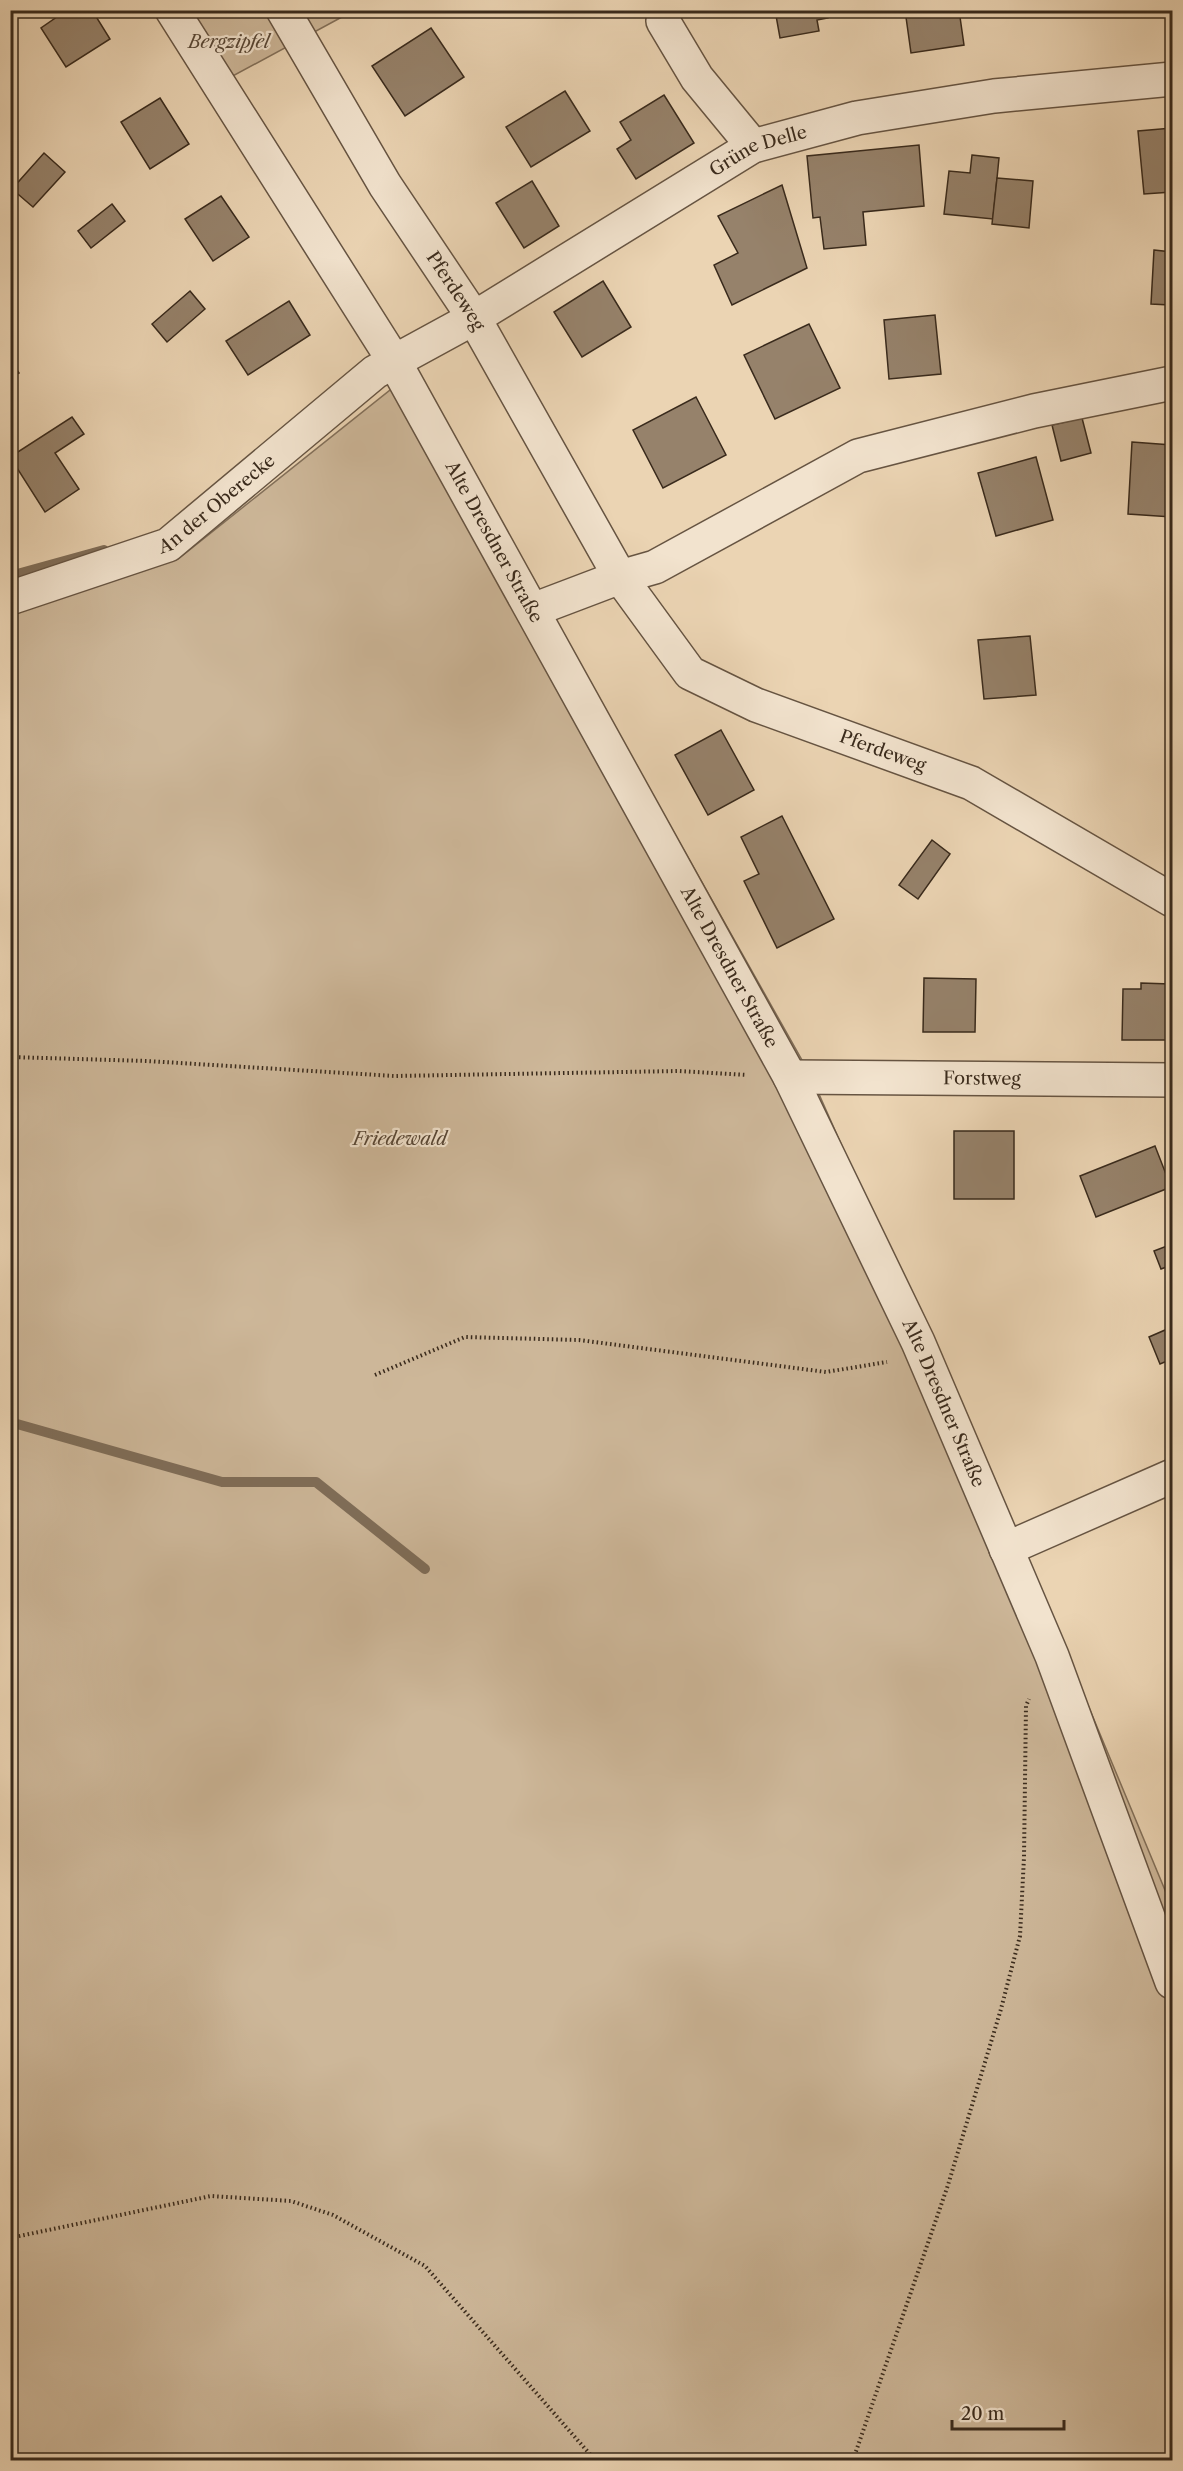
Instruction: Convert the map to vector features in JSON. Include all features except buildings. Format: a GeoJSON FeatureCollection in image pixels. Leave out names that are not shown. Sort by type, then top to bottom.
{"type":"FeatureCollection","features":[{"type":"Feature","properties":{"kind":"street","name":"Alte Dresdner Straße"},"geometry":{"type":"LineString","coordinates":[[172,10],[394,361],[790,1077],[918,1342],[1052,1656],[1173,1982]]}},
{"type":"Feature","properties":{"kind":"street","name":"Pferdeweg"},"geometry":{"type":"LineString","coordinates":[[283,10],[385,184],[474,318],[620,577],[690,673],[756,705],[971,783],[1173,900]]}},
{"type":"Feature","properties":{"kind":"street"},"geometry":{"type":"LineString","coordinates":[[661,14],[697,78],[753,146]]}},
{"type":"Feature","properties":{"kind":"street","name":"Grüne Delle"},"geometry":{"type":"LineString","coordinates":[[394,361],[474,318],[753,146],[856,118],[994,96],[1173,79]]}},
{"type":"Feature","properties":{"kind":"street","name":"An der Oberecke"},"geometry":{"type":"LineString","coordinates":[[10,598],[168,545],[375,372],[394,361]]}},
{"type":"Feature","properties":{"kind":"street"},"geometry":{"type":"LineString","coordinates":[[533,610],[620,577],[655,567],[858,456],[1034,411],[1173,383]]}},
{"type":"Feature","properties":{"kind":"street","name":"Forstweg"},"geometry":{"type":"LineString","coordinates":[[790,1077],[1173,1080]]}},
{"type":"Feature","properties":{"kind":"street"},"geometry":{"type":"LineString","coordinates":[[1006,1549],[1173,1476]]}},
{"type":"Feature","properties":{"kind":"path"},"geometry":{"type":"LineString","coordinates":[[10,1057],[147,1061],[394,1076],[679,1071],[790,1077]]}},
{"type":"Feature","properties":{"kind":"path"},"geometry":{"type":"LineString","coordinates":[[375,1375],[465,1337],[579,1340],[826,1372],[884,1364],[918,1342]]}},
{"type":"Feature","properties":{"kind":"path"},"geometry":{"type":"LineString","coordinates":[[853,2460],[948,2185],[1001,2009],[1020,1936],[1024,1857],[1026,1706],[1052,1656]]}},
{"type":"Feature","properties":{"kind":"path"},"geometry":{"type":"LineString","coordinates":[[10,2238],[211,2196],[291,2201],[333,2216],[425,2266],[595,2460]]}},
{"type":"Feature","properties":{"kind":"green space","name":"Bergzipfel"},"geometry":{"type":"Polygon","coordinates":[[[172,11],[353,11],[218,84],[172,11]]]}},
{"type":"Feature","properties":{"kind":"green space","name":"Friedewald"},"geometry":{"type":"Polygon","coordinates":[[[414,371],[811,1076],[1065,1650],[1172,1907],[1172,2460],[11,2460],[11,607],[178,559],[414,371]]]}},
{"type":"Feature","properties":{"kind":"waterway"},"geometry":{"type":"LineString","coordinates":[[10,576],[104,550]]}},
{"type":"Feature","properties":{"kind":"waterway"},"geometry":{"type":"LineString","coordinates":[[10,1422],[222,1482],[316,1482],[425,1569]]}}]}
